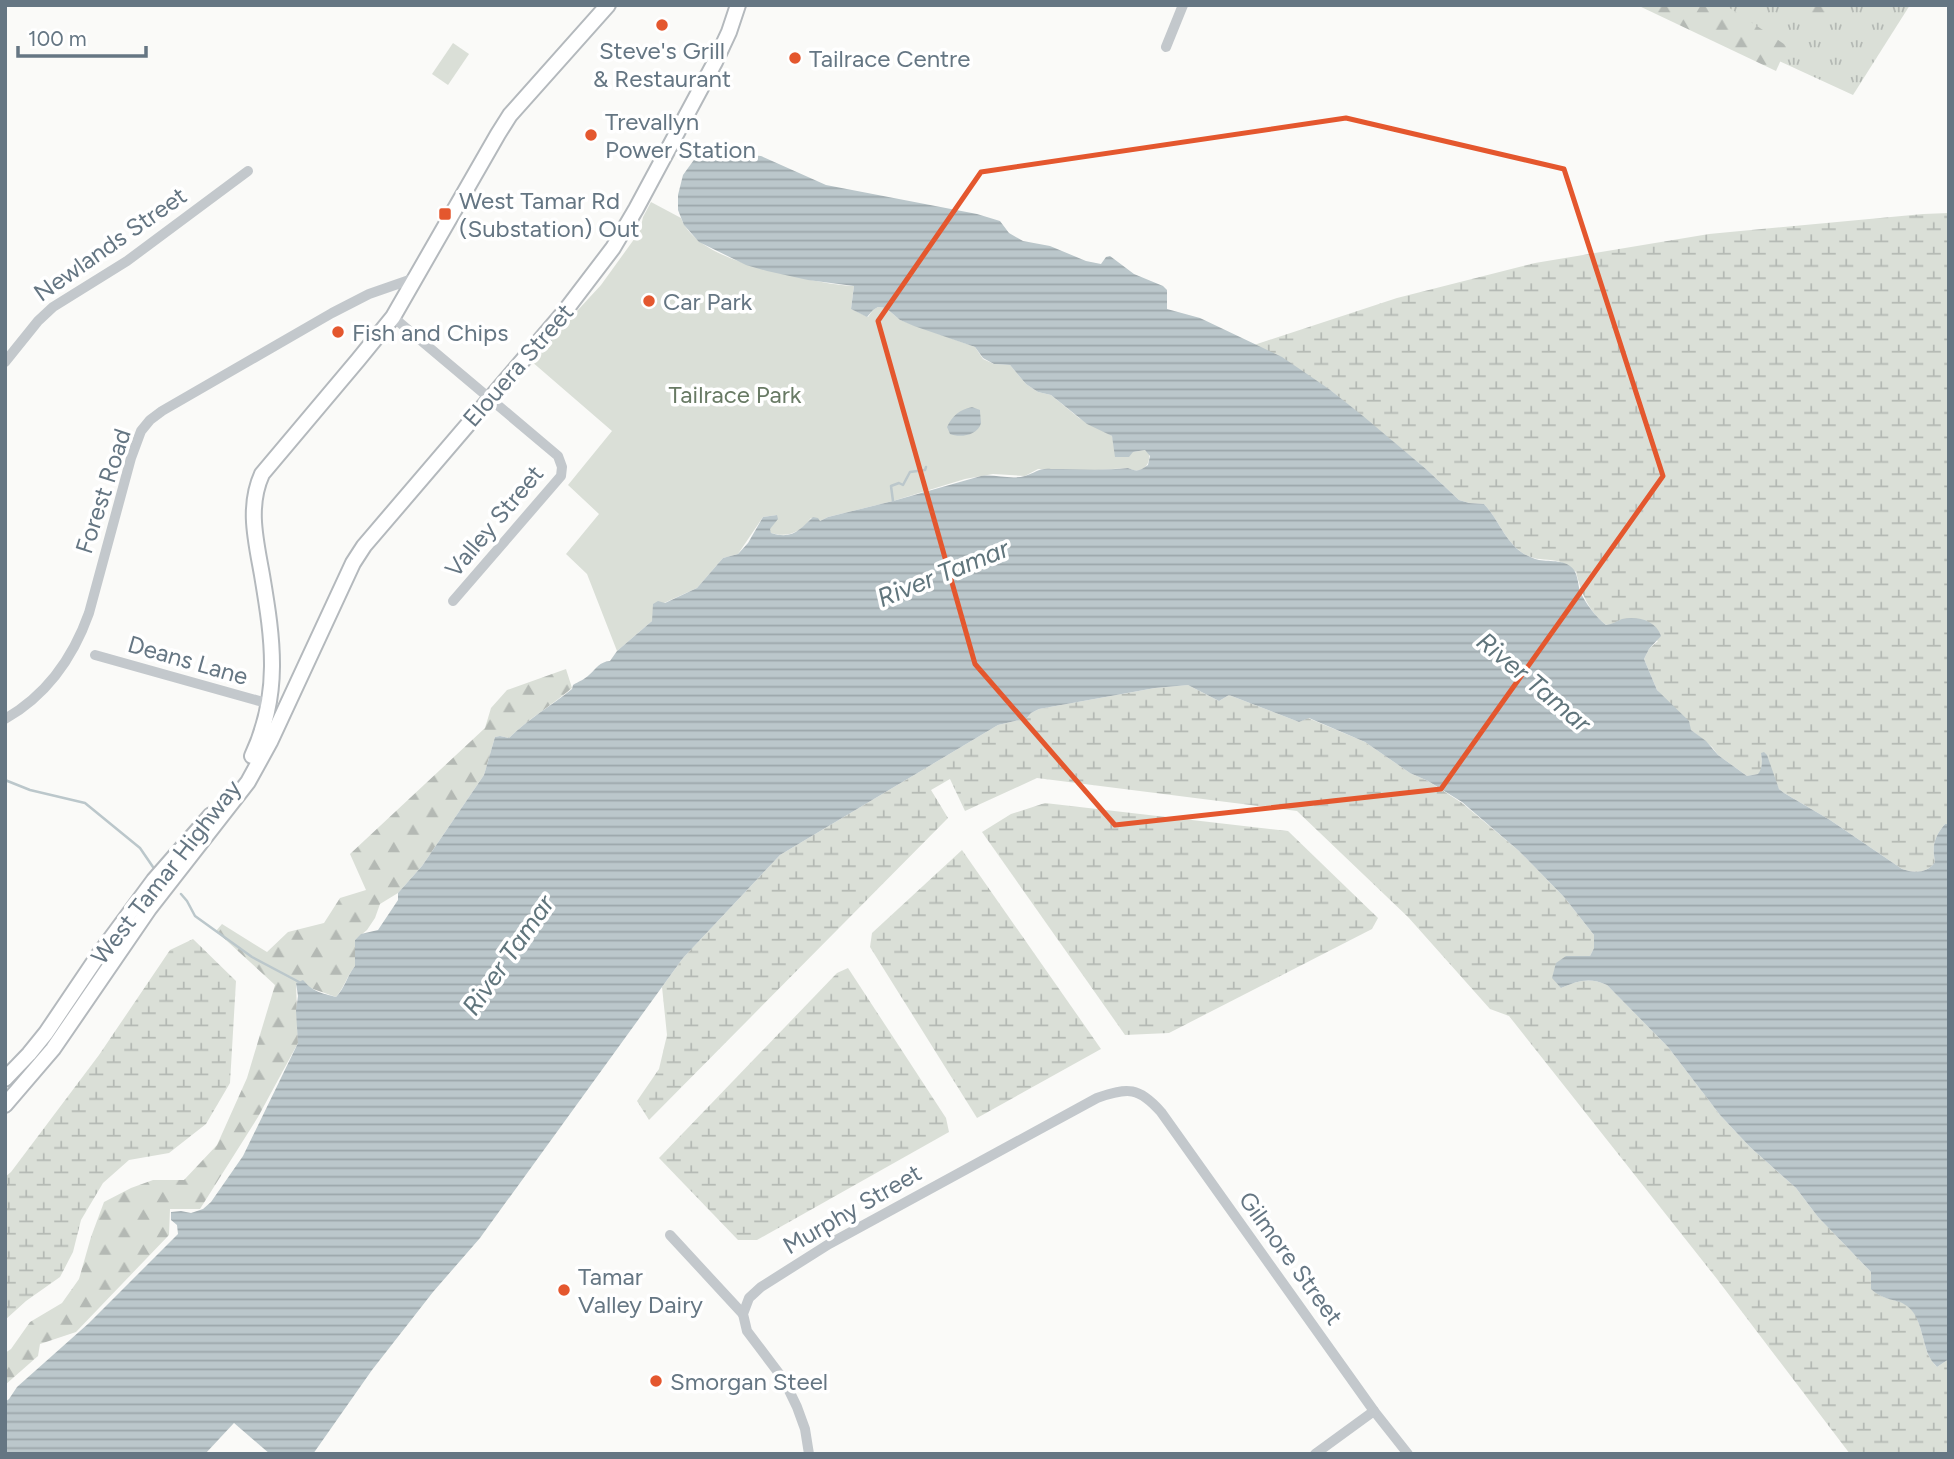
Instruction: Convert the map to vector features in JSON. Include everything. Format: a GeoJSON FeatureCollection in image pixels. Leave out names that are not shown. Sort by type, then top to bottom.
{"type":"FeatureCollection","features":[{"type":"Feature","properties":{"kind":"highway","name":"West Tamar Highway"},"geometry":{"type":"LineString","coordinates":[[5,1079],[46,1033],[154,880],[225,800],[241,777],[259,741],[270,704],[272,685],[272,643],[253,519],[254,494],[262,474],[396,311],[510,115],[608,5]]}},
{"type":"Feature","properties":{"kind":"highway","name":"Elouera Street"},"geometry":{"type":"LineString","coordinates":[[283,714],[364,545],[565,311],[613,248],[715,62],[738,5]]}},
{"type":"Feature","properties":{"kind":"highway","name":"West Tamar Highway"},"geometry":{"type":"LineString","coordinates":[[5,1105],[53,1049],[149,909],[238,797],[283,714]]}},
{"type":"Feature","properties":{"kind":"street"},"geometry":{"type":"LineString","coordinates":[[1166,47],[1183,5]]}},
{"type":"Feature","properties":{"kind":"street","name":"Newlands Street"},"geometry":{"type":"LineString","coordinates":[[5,362],[53,307],[127,261],[248,170]]}},
{"type":"Feature","properties":{"kind":"street","name":"Forest Road"},"geometry":{"type":"LineString","coordinates":[[5,719],[43,691],[65,663],[82,632],[136,440],[150,420],[231,370],[344,307],[383,289],[416,278]]}},
{"type":"Feature","properties":{"kind":"street"},"geometry":{"type":"LineString","coordinates":[[383,289],[393,296],[396,311],[489,398]]}},
{"type":"Feature","properties":{"kind":"street","name":"Valley Street"},"geometry":{"type":"LineString","coordinates":[[453,601],[561,476],[562,467],[558,456],[489,398]]}},
{"type":"Feature","properties":{"kind":"street","name":"Deans Lane"},"geometry":{"type":"LineString","coordinates":[[94,655],[270,704]]}},
{"type":"Feature","properties":{"kind":"street","name":"Murphy Street"},"geometry":{"type":"LineString","coordinates":[[743,1314],[749,1298],[761,1287],[829,1244],[1097,1098],[1117,1091],[1136,1091]]}},
{"type":"Feature","properties":{"kind":"street","name":"Gilmore Street"},"geometry":{"type":"LineString","coordinates":[[1136,1091],[1161,1112],[1374,1411],[1408,1454]]}},
{"type":"Feature","properties":{"kind":"street"},"geometry":{"type":"LineString","coordinates":[[670,1235],[743,1314],[747,1331],[784,1380],[797,1407],[805,1429],[809,1454]]}},
{"type":"Feature","properties":{"kind":"street"},"geometry":{"type":"LineString","coordinates":[[1314,1454],[1374,1411]]}},
{"type":"Feature","properties":{"kind":"highlighted area"},"geometry":{"type":"Polygon","coordinates":[[[1346,118],[1564,169],[1663,476],[1441,789],[1115,825],[975,664],[878,321],[981,172],[1346,118]]]}},
{"type":"Feature","properties":{"kind":"green space"},"geometry":{"type":"Polygon","coordinates":[[[1637,5],[1725,5],[1787,46],[1776,71],[1637,5]]]}},
{"type":"Feature","properties":{"kind":"green space"},"geometry":{"type":"Polygon","coordinates":[[[1658,5],[1910,5],[1853,95],[1658,5]]]}},
{"type":"Feature","properties":{"kind":"green space"},"geometry":{"type":"Polygon","coordinates":[[[1791,5],[1831,5],[1835,14],[1816,21],[1791,5]]]}},
{"type":"Feature","properties":{"kind":"green space"},"geometry":{"type":"Polygon","coordinates":[[[453,43],[469,54],[448,85],[432,74],[453,43]]]}},
{"type":"Feature","properties":{"kind":"green space","name":"Tailrace Park"},"geometry":{"type":"Polygon","coordinates":[[[651,202],[681,218],[688,230],[712,250],[760,268],[854,286],[851,309],[868,317],[878,307],[886,308],[900,320],[975,347],[983,359],[994,364],[1010,365],[1026,384],[1038,392],[1051,395],[1079,418],[1112,436],[1114,443],[1133,452],[1145,450],[1149,453],[1147,465],[1141,470],[1038,469],[1025,476],[993,474],[965,479],[820,521],[811,518],[803,527],[788,534],[771,533],[769,529],[777,515],[763,517],[738,554],[723,558],[697,588],[664,603],[652,621],[617,651],[587,574],[566,554],[599,514],[568,485],[612,431],[531,361],[601,285],[640,231],[643,217],[651,202]]]}},
{"type":"Feature","properties":{"kind":"green space"},"geometry":{"type":"Polygon","coordinates":[[[1949,213],[1949,824],[1945,824],[1936,838],[1935,862],[1928,869],[1920,871],[1902,869],[1830,820],[1784,793],[1779,789],[1761,754],[1761,771],[1747,776],[1718,755],[1691,730],[1657,690],[1644,659],[1649,649],[1658,641],[1620,620],[1606,625],[1586,601],[1576,572],[1559,562],[1534,558],[1521,552],[1484,504],[1459,500],[1426,469],[1329,389],[1254,345],[1397,298],[1535,263],[1709,234],[1949,213]]]}},
{"type":"Feature","properties":{"kind":"green space"},"geometry":{"type":"Polygon","coordinates":[[[566,669],[572,688],[509,738],[495,737],[484,775],[422,866],[398,893],[380,904],[367,930],[355,940],[355,966],[336,997],[296,983],[298,1043],[258,1117],[200,1209],[170,1209],[169,1235],[76,1332],[40,1344],[38,1356],[5,1385],[5,1353],[11,1349],[30,1322],[62,1303],[79,1279],[104,1202],[153,1180],[184,1180],[217,1145],[247,1078],[275,985],[216,931],[222,924],[267,952],[288,932],[324,923],[340,898],[366,890],[350,854],[485,728],[491,708],[507,690],[566,669]]]}},
{"type":"Feature","properties":{"kind":"green space"},"geometry":{"type":"Polygon","coordinates":[[[1188,685],[1219,701],[1229,695],[1299,722],[1308,718],[1365,742],[1410,773],[1462,803],[1519,851],[1564,897],[1594,935],[1594,948],[1590,956],[1566,956],[1561,988],[1584,981],[1607,985],[1668,1047],[1720,1115],[1750,1147],[1796,1188],[1818,1217],[1871,1272],[1872,1289],[1882,1296],[1907,1305],[1912,1310],[1919,1323],[1927,1352],[1936,1366],[1949,1359],[1949,1454],[1850,1454],[1717,1279],[1509,1016],[1490,1009],[1408,917],[1297,811],[1037,778],[965,811],[950,779],[931,790],[948,818],[649,1120],[637,1101],[659,1069],[667,1035],[662,987],[683,958],[780,855],[998,725],[1027,718],[1039,709],[1155,688],[1188,685]]]}},
{"type":"Feature","properties":{"kind":"green space"},"geometry":{"type":"Polygon","coordinates":[[[1045,803],[1288,831],[1378,918],[1372,929],[1169,1033],[1125,1035],[982,832],[1011,814],[1045,803]]]}},
{"type":"Feature","properties":{"kind":"green space"},"geometry":{"type":"Polygon","coordinates":[[[962,850],[1101,1049],[977,1118],[870,947],[872,933],[962,850]]]}},
{"type":"Feature","properties":{"kind":"green space"},"geometry":{"type":"Polygon","coordinates":[[[193,939],[236,981],[230,1083],[206,1124],[169,1153],[129,1160],[103,1183],[81,1220],[73,1252],[60,1277],[5,1320],[5,1177],[99,1055],[170,950],[193,939]]]}},
{"type":"Feature","properties":{"kind":"green space"},"geometry":{"type":"Polygon","coordinates":[[[848,968],[946,1118],[949,1132],[757,1240],[738,1240],[659,1158],[837,973],[848,968]]]}},
{"type":"Feature","properties":{"kind":"water","name":"River Tamar"},"geometry":{"type":"Polygon","coordinates":[[[715,152],[761,156],[826,185],[977,214],[1000,221],[1009,233],[1023,241],[1050,246],[1086,261],[1101,264],[1110,256],[1134,274],[1163,286],[1167,290],[1167,309],[1200,318],[1282,357],[1329,389],[1426,469],[1459,500],[1484,504],[1512,543],[1524,554],[1537,560],[1571,566],[1585,600],[1606,625],[1634,618],[1655,626],[1661,636],[1644,659],[1657,690],[1689,721],[1691,730],[1706,741],[1718,755],[1747,776],[1758,774],[1762,762],[1761,753],[1764,752],[1779,789],[1906,870],[1915,872],[1932,866],[1935,862],[1934,846],[1938,833],[1945,824],[1949,824],[1949,1359],[1937,1367],[1927,1352],[1919,1323],[1912,1311],[1871,1289],[1871,1272],[1818,1217],[1796,1188],[1750,1147],[1720,1115],[1668,1047],[1607,985],[1584,981],[1561,988],[1552,978],[1556,963],[1566,956],[1590,956],[1594,948],[1594,935],[1564,897],[1519,851],[1462,802],[1410,773],[1365,742],[1309,718],[1299,722],[1229,695],[1219,701],[1188,685],[1155,688],[1039,709],[1027,718],[998,725],[780,855],[683,958],[480,1238],[433,1292],[372,1370],[313,1454],[5,1454],[5,1402],[17,1387],[89,1323],[178,1234],[177,1225],[171,1220],[171,1212],[191,1213],[203,1209],[211,1202],[243,1156],[298,1043],[296,983],[303,980],[310,987],[336,997],[355,966],[355,940],[361,934],[378,930],[398,900],[398,893],[422,866],[484,775],[495,737],[509,738],[572,689],[573,685],[601,664],[610,661],[617,651],[652,621],[653,604],[658,601],[665,603],[697,588],[723,558],[738,554],[748,543],[763,517],[777,515],[778,519],[770,529],[771,533],[785,535],[795,532],[813,517],[820,521],[981,476],[1020,477],[1047,469],[1138,470],[1148,465],[1150,456],[1145,450],[1133,452],[1129,457],[1115,457],[1112,436],[1087,424],[1051,395],[1038,392],[1026,384],[1010,365],[994,364],[983,358],[975,347],[900,320],[886,308],[878,307],[867,317],[851,309],[854,286],[767,271],[746,265],[699,242],[684,225],[678,210],[678,195],[683,175],[696,157],[715,152]]]}},
{"type":"Feature","properties":{"kind":"water"},"geometry":{"type":"Polygon","coordinates":[[[972,407],[980,410],[981,423],[976,431],[968,435],[950,434],[947,427],[952,419],[960,411],[972,407]]]}},
{"type":"Feature","properties":{"kind":"pier"},"geometry":{"type":"Polygon","coordinates":[[[234,1423],[270,1454],[205,1454],[234,1423]]]}},
{"type":"Feature","properties":{"kind":"waterway"},"geometry":{"type":"LineString","coordinates":[[893,501],[891,486],[899,483],[903,485],[910,472],[925,470],[926,467]]}},
{"type":"Feature","properties":{"kind":"waterway"},"geometry":{"type":"LineString","coordinates":[[5,780],[30,790],[85,803],[140,848],[153,867]]}},
{"type":"Feature","properties":{"kind":"waterway"},"geometry":{"type":"LineString","coordinates":[[181,894],[195,916],[252,957],[299,982]]}},
{"type":"Feature","properties":{"kind":"place","name":"Steve's Grill & Restaurant"},"geometry":{"type":"Point","coordinates":[662,25]}},
{"type":"Feature","properties":{"kind":"place","name":"Tailrace Centre"},"geometry":{"type":"Point","coordinates":[795,58]}},
{"type":"Feature","properties":{"kind":"place","name":"Trevallyn Power Station"},"geometry":{"type":"Point","coordinates":[591,135]}},
{"type":"Feature","properties":{"kind":"place","name":"West Tamar Rd (Substation) Out"},"geometry":{"type":"Point","coordinates":[445,214]}},
{"type":"Feature","properties":{"kind":"place","name":"Car Park"},"geometry":{"type":"Point","coordinates":[649,301]}},
{"type":"Feature","properties":{"kind":"place","name":"Fish and Chips"},"geometry":{"type":"Point","coordinates":[338,332]}},
{"type":"Feature","properties":{"kind":"place","name":"Tamar Valley Dairy"},"geometry":{"type":"Point","coordinates":[564,1290]}},
{"type":"Feature","properties":{"kind":"place","name":"Smorgan Steel"},"geometry":{"type":"Point","coordinates":[656,1381]}}]}
